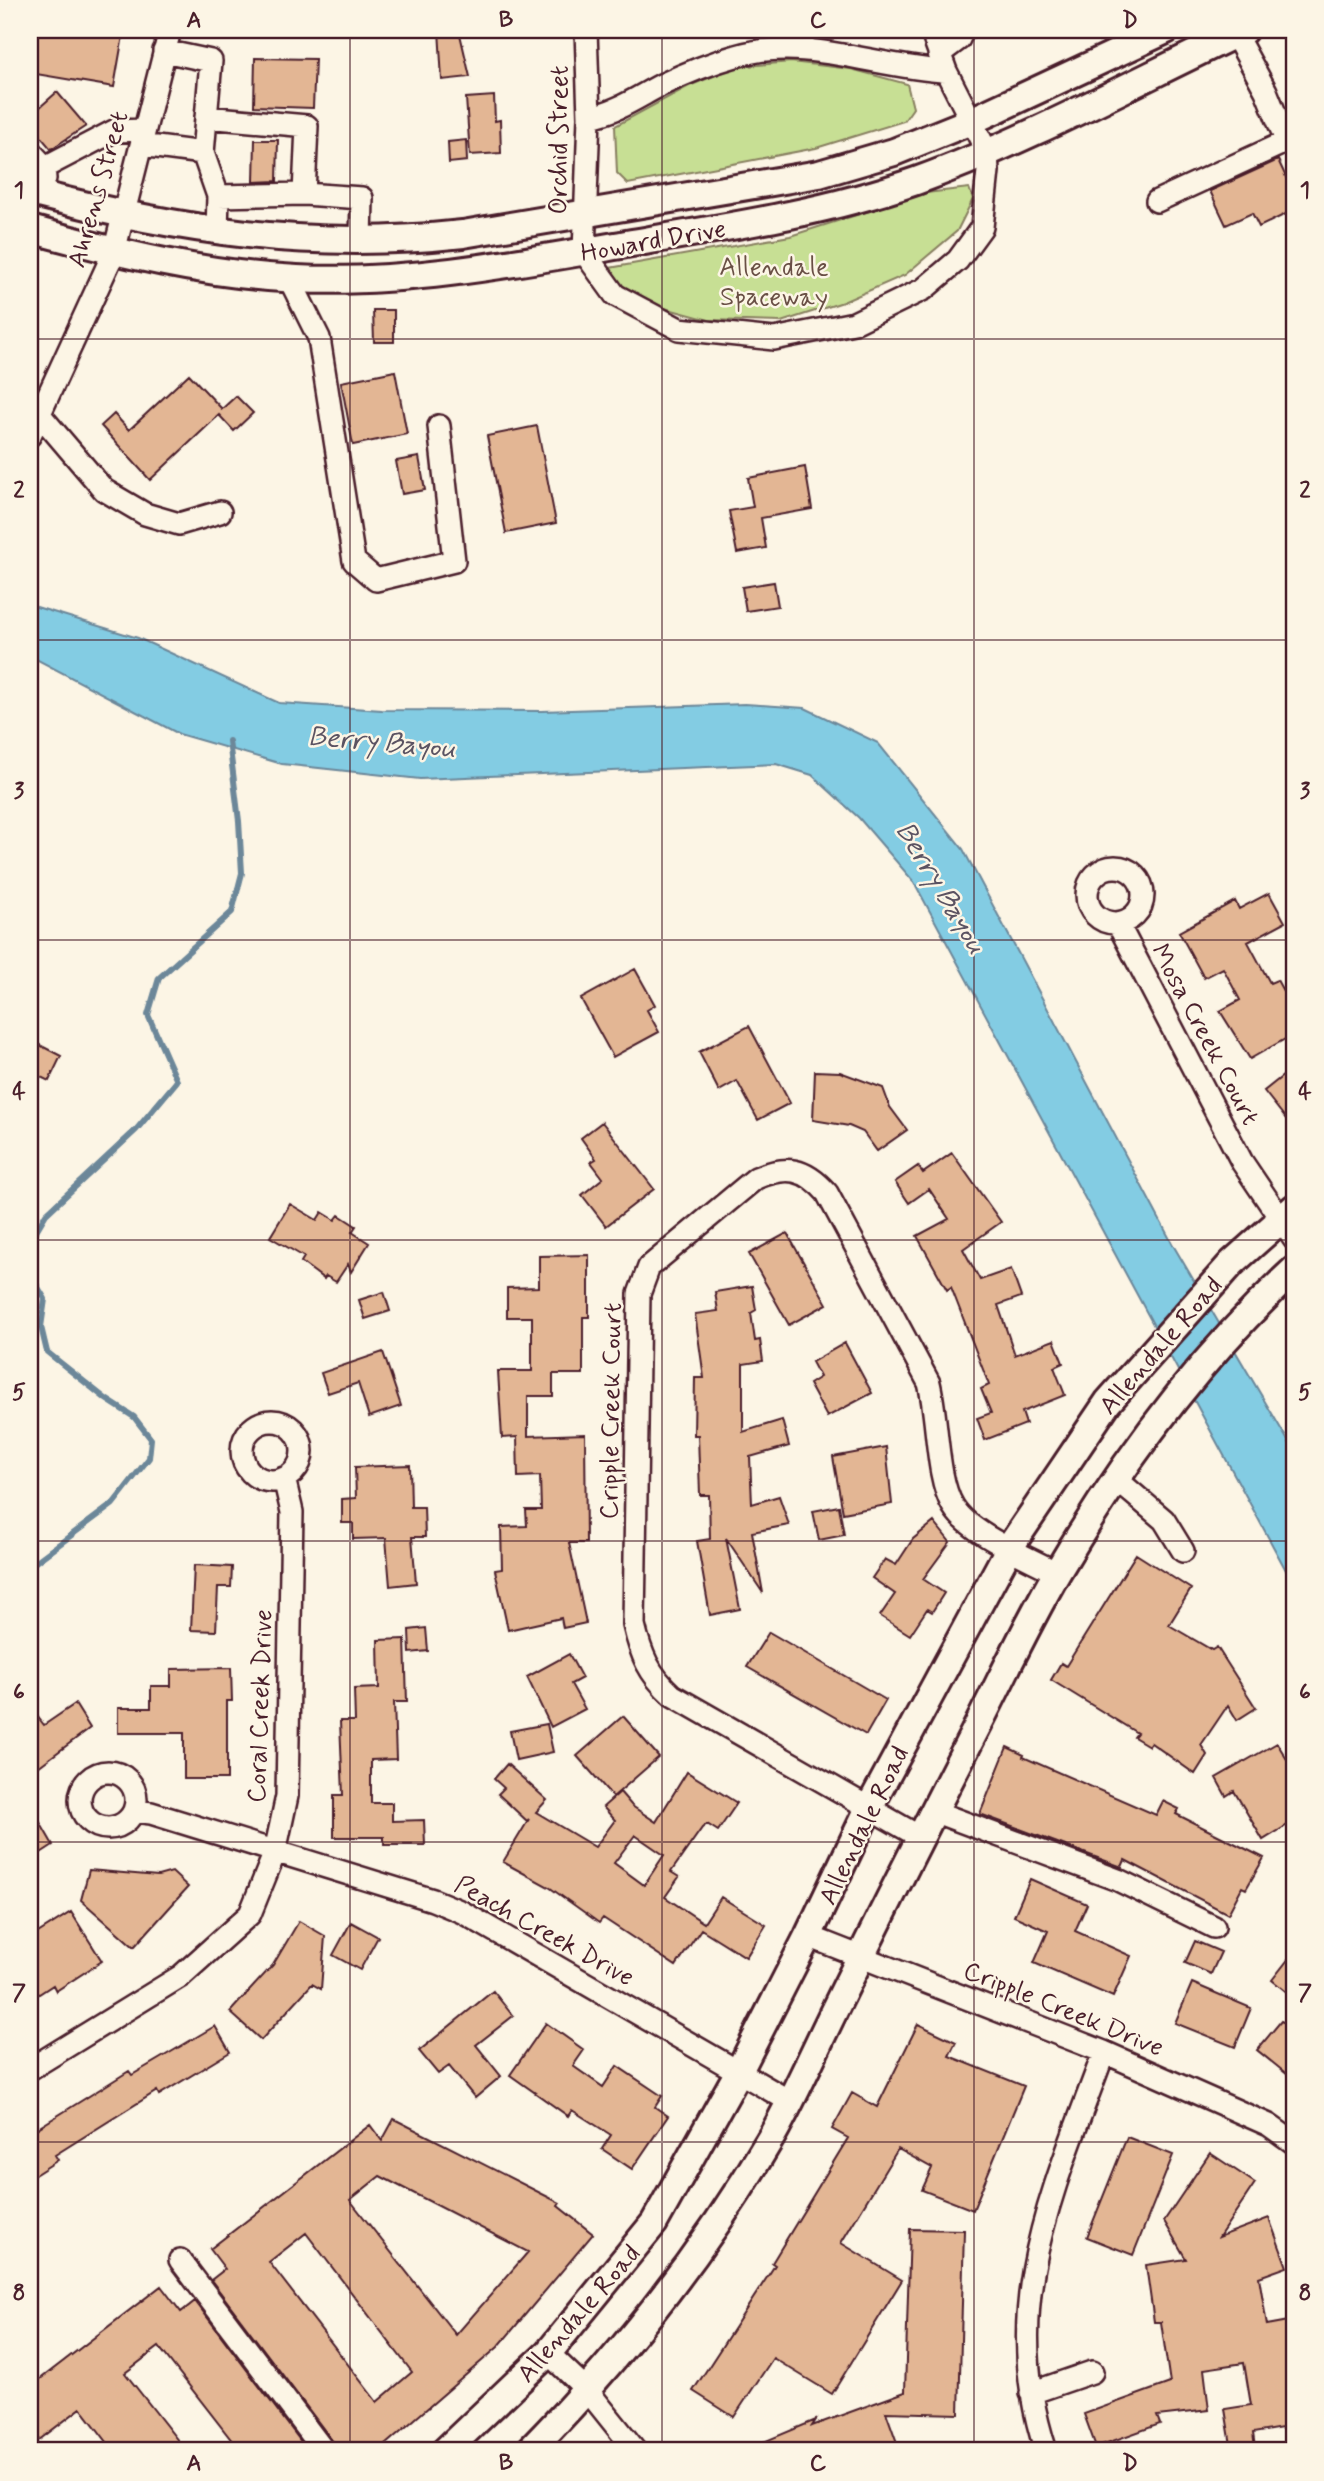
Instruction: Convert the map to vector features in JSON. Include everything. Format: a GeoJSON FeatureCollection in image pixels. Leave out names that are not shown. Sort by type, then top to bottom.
{"type":"FeatureCollection","features":[{"type":"Feature","properties":{"kind":"main road","name":"Howard Drive"},"geometry":{"type":"LineString","coordinates":[[35,193],[123,215],[274,239],[361,241],[463,234],[819,174],[894,152],[971,121],[1166,30]]}},
{"type":"Feature","properties":{"kind":"main road","name":"Howard Drive"},"geometry":{"type":"LineString","coordinates":[[30,229],[114,252],[196,267],[289,278],[453,271],[584,252],[793,216],[857,201],[987,152],[1240,32]]}},
{"type":"Feature","properties":{"kind":"main road","name":"Allendale Road"},"geometry":{"type":"LineString","coordinates":[[445,2451],[548,2353],[654,2223],[738,2073],[808,1936],[867,1810],[1010,1546],[1108,1402],[1232,1262],[1289,1222]]}},
{"type":"Feature","properties":{"kind":"main road","name":"Allendale Road"},"geometry":{"type":"LineString","coordinates":[[529,2451],[587,2391],[648,2319],[715,2227],[791,2102],[933,1811],[1057,1573],[1116,1479],[1151,1430],[1248,1312],[1294,1270]]}},
{"type":"Feature","properties":{"kind":"street","name":"Orchid Street"},"geometry":{"type":"LineString","coordinates":[[584,252],[589,117],[586,30]]}},
{"type":"Feature","properties":{"kind":"street"},"geometry":{"type":"LineString","coordinates":[[584,252],[615,295],[678,329],[774,339],[853,323],[923,289],[958,260],[982,227],[988,171],[987,152],[943,63],[931,30]]}},
{"type":"Feature","properties":{"kind":"street"},"geometry":{"type":"LineString","coordinates":[[589,117],[613,113],[663,84],[737,55],[796,47],[909,70],[943,63],[963,30]]}},
{"type":"Feature","properties":{"kind":"street"},"geometry":{"type":"LineString","coordinates":[[1157,201],[1281,144],[1285,138],[1240,32]]}},
{"type":"Feature","properties":{"kind":"street"},"geometry":{"type":"LineString","coordinates":[[167,40],[211,61],[203,153],[218,196],[217,232]]}},
{"type":"Feature","properties":{"kind":"street","name":"Ahrens Street"},"geometry":{"type":"LineString","coordinates":[[30,435],[114,252],[167,40]]}},
{"type":"Feature","properties":{"kind":"street"},"geometry":{"type":"LineString","coordinates":[[206,117],[307,126],[304,194]]}},
{"type":"Feature","properties":{"kind":"street"},"geometry":{"type":"LineString","coordinates":[[35,193],[44,167],[114,131],[203,153]]}},
{"type":"Feature","properties":{"kind":"street"},"geometry":{"type":"LineString","coordinates":[[30,151],[44,167]]}},
{"type":"Feature","properties":{"kind":"street"},"geometry":{"type":"LineString","coordinates":[[218,196],[304,194],[362,198],[361,241]]}},
{"type":"Feature","properties":{"kind":"street"},"geometry":{"type":"LineString","coordinates":[[289,278],[319,338],[354,561],[376,580],[454,561],[439,426]]}},
{"type":"Feature","properties":{"kind":"street"},"geometry":{"type":"LineString","coordinates":[[41,416],[104,490],[145,514],[179,524],[220,512]]}},
{"type":"Feature","properties":{"kind":"street","name":"Mosa Creek Court"},"geometry":{"type":"LineString","coordinates":[[1118,924],[1242,1162],[1289,1222]]}},
{"type":"Feature","properties":{"kind":"street","name":"Cripple Creek Court"},"geometry":{"type":"LineString","coordinates":[[920,1837],[867,1810],[672,1695],[655,1679],[641,1656],[634,1625],[639,1294],[649,1267],[756,1178],[772,1171],[791,1170],[813,1177],[827,1193],[929,1383],[935,1405],[944,1480],[952,1505],[982,1532],[1057,1573]]}},
{"type":"Feature","properties":{"kind":"street","name":"Coral Creek Drive"},"geometry":{"type":"LineString","coordinates":[[30,2069],[181,1976],[250,1914],[275,1852],[287,1783],[292,1512],[284,1478]]}},
{"type":"Feature","properties":{"kind":"street"},"geometry":{"type":"LineString","coordinates":[[1116,1479],[1164,1520],[1183,1551]]}},
{"type":"Feature","properties":{"kind":"street","name":"Peach Creek Drive"},"geometry":{"type":"LineString","coordinates":[[134,1811],[433,1900],[463,1912],[791,2102]]}},
{"type":"Feature","properties":{"kind":"street"},"geometry":{"type":"LineString","coordinates":[[933,1811],[1118,1880],[1214,1927]]}},
{"type":"Feature","properties":{"kind":"street","name":"Cripple Creek Drive"},"geometry":{"type":"LineString","coordinates":[[808,1936],[1104,2052],[1269,2126],[1294,2143]]}},
{"type":"Feature","properties":{"kind":"street"},"geometry":{"type":"LineString","coordinates":[[1046,2451],[1031,2393],[1025,2337],[1036,2250],[1048,2205],[1104,2052]]}},
{"type":"Feature","properties":{"kind":"street"},"geometry":{"type":"LineString","coordinates":[[180,2260],[324,2451]]}},
{"type":"Feature","properties":{"kind":"street"},"geometry":{"type":"LineString","coordinates":[[548,2353],[587,2391],[636,2451]]}},
{"type":"Feature","properties":{"kind":"street"},"geometry":{"type":"LineString","coordinates":[[1031,2393],[1092,2372]]}},
{"type":"Feature","properties":{"kind":"green space"},"geometry":{"type":"Polygon","coordinates":[[[791,62],[851,69],[907,84],[913,108],[904,121],[816,148],[628,184],[617,173],[615,126],[689,86],[736,67],[791,62]]]}},
{"type":"Feature","properties":{"kind":"green space","name":"Allendale Spaceway"},"geometry":{"type":"Polygon","coordinates":[[[969,188],[973,199],[957,231],[905,275],[843,302],[781,322],[709,320],[657,306],[623,293],[604,269],[790,236],[926,193],[969,188]]]}},
{"type":"Feature","properties":{"kind":"water","name":"Berry Bayou"},"geometry":{"type":"Polygon","coordinates":[[[30,605],[138,638],[279,703],[382,710],[542,711],[745,704],[805,708],[878,743],[963,849],[1173,1245],[1294,1451],[1294,1585],[914,882],[859,818],[812,775],[776,764],[420,779],[282,764],[179,734],[30,656],[30,605]]]}},
{"type":"Feature","properties":{"kind":"building"},"geometry":{"type":"Polygon","coordinates":[[[30,30],[124,30],[114,87],[30,73],[30,30]]]}},
{"type":"Feature","properties":{"kind":"building"},"geometry":{"type":"Polygon","coordinates":[[[439,30],[459,30],[470,77],[442,80],[439,30]]]}},
{"type":"Feature","properties":{"kind":"building"},"geometry":{"type":"Polygon","coordinates":[[[255,58],[315,59],[313,108],[254,106],[255,58]]]}},
{"type":"Feature","properties":{"kind":"building"},"geometry":{"type":"Polygon","coordinates":[[[57,92],[86,126],[51,149],[30,124],[30,116],[57,92]]]}},
{"type":"Feature","properties":{"kind":"building"},"geometry":{"type":"Polygon","coordinates":[[[494,96],[495,121],[500,120],[501,153],[470,155],[466,98],[494,96]]]}},
{"type":"Feature","properties":{"kind":"building"},"geometry":{"type":"Polygon","coordinates":[[[255,140],[278,140],[277,181],[254,182],[255,140]]]}},
{"type":"Feature","properties":{"kind":"building"},"geometry":{"type":"Polygon","coordinates":[[[466,140],[467,161],[449,163],[448,142],[466,140]]]}},
{"type":"Feature","properties":{"kind":"building"},"geometry":{"type":"Polygon","coordinates":[[[1278,160],[1294,194],[1294,210],[1259,227],[1252,213],[1226,225],[1210,191],[1278,160]]]}},
{"type":"Feature","properties":{"kind":"building"},"geometry":{"type":"Polygon","coordinates":[[[373,310],[394,310],[394,342],[374,342],[373,310]]]}},
{"type":"Feature","properties":{"kind":"building"},"geometry":{"type":"Polygon","coordinates":[[[395,371],[407,434],[353,445],[341,382],[395,371]]]}},
{"type":"Feature","properties":{"kind":"building"},"geometry":{"type":"Polygon","coordinates":[[[189,374],[222,409],[236,396],[253,413],[234,431],[219,415],[150,480],[101,426],[114,414],[129,430],[189,374]]]}},
{"type":"Feature","properties":{"kind":"building"},"geometry":{"type":"Polygon","coordinates":[[[537,426],[556,523],[506,533],[487,436],[537,426]]]}},
{"type":"Feature","properties":{"kind":"building"},"geometry":{"type":"Polygon","coordinates":[[[419,457],[425,490],[402,494],[396,461],[419,457]]]}},
{"type":"Feature","properties":{"kind":"building"},"geometry":{"type":"Polygon","coordinates":[[[805,467],[812,509],[761,518],[766,548],[737,553],[729,511],[753,507],[748,478],[805,467]]]}},
{"type":"Feature","properties":{"kind":"building"},"geometry":{"type":"Polygon","coordinates":[[[774,582],[778,606],[746,611],[742,587],[774,582]]]}},
{"type":"Feature","properties":{"kind":"building"},"geometry":{"type":"Polygon","coordinates":[[[1269,893],[1285,922],[1248,942],[1270,983],[1277,980],[1294,1011],[1294,1034],[1250,1059],[1220,1011],[1240,1000],[1223,968],[1204,978],[1179,932],[1235,901],[1239,909],[1269,893]]]}},
{"type":"Feature","properties":{"kind":"building"},"geometry":{"type":"Polygon","coordinates":[[[635,969],[655,1005],[647,1010],[659,1032],[613,1057],[581,999],[635,969]]]}},
{"type":"Feature","properties":{"kind":"building"},"geometry":{"type":"Polygon","coordinates":[[[749,1026],[790,1103],[758,1120],[737,1081],[719,1091],[699,1052],[749,1026]]]}},
{"type":"Feature","properties":{"kind":"building"},"geometry":{"type":"Polygon","coordinates":[[[30,1040],[61,1056],[49,1081],[30,1072],[30,1040]]]}},
{"type":"Feature","properties":{"kind":"building"},"geometry":{"type":"Polygon","coordinates":[[[1294,1067],[1294,1129],[1264,1091],[1294,1067]]]}},
{"type":"Feature","properties":{"kind":"building"},"geometry":{"type":"Polygon","coordinates":[[[815,1071],[840,1072],[883,1088],[890,1107],[907,1130],[877,1151],[863,1132],[849,1126],[813,1120],[815,1071]]]}},
{"type":"Feature","properties":{"kind":"building"},"geometry":{"type":"Polygon","coordinates":[[[602,1122],[654,1189],[606,1226],[582,1195],[603,1178],[591,1162],[596,1159],[581,1138],[602,1122]]]}},
{"type":"Feature","properties":{"kind":"building"},"geometry":{"type":"Polygon","coordinates":[[[952,1153],[1001,1222],[963,1249],[980,1280],[1011,1269],[1021,1297],[998,1305],[1015,1355],[1054,1340],[1063,1363],[1054,1367],[1065,1395],[1022,1412],[1026,1424],[985,1440],[977,1418],[991,1413],[981,1389],[989,1385],[951,1287],[947,1290],[917,1236],[949,1219],[929,1189],[909,1203],[895,1182],[918,1166],[923,1173],[952,1153]]]}},
{"type":"Feature","properties":{"kind":"building"},"geometry":{"type":"Polygon","coordinates":[[[290,1204],[317,1220],[322,1212],[335,1220],[339,1215],[356,1226],[352,1232],[369,1243],[351,1272],[348,1264],[336,1282],[326,1276],[324,1279],[301,1262],[304,1257],[270,1237],[290,1204]]]}},
{"type":"Feature","properties":{"kind":"building"},"geometry":{"type":"Polygon","coordinates":[[[787,1233],[827,1304],[789,1325],[749,1254],[787,1233]]]}},
{"type":"Feature","properties":{"kind":"building"},"geometry":{"type":"Polygon","coordinates":[[[589,1255],[589,1317],[583,1317],[583,1374],[553,1374],[553,1396],[528,1396],[528,1436],[585,1434],[586,1543],[569,1543],[586,1623],[563,1628],[561,1618],[508,1630],[495,1570],[502,1569],[501,1527],[527,1526],[526,1510],[541,1510],[540,1476],[518,1477],[517,1437],[502,1438],[498,1371],[532,1371],[532,1317],[507,1317],[507,1288],[539,1287],[539,1256],[589,1255]]]}},
{"type":"Feature","properties":{"kind":"building"},"geometry":{"type":"Polygon","coordinates":[[[752,1286],[756,1310],[751,1313],[755,1341],[760,1340],[763,1361],[743,1364],[743,1432],[782,1420],[789,1446],[750,1457],[752,1504],[779,1496],[789,1525],[752,1532],[763,1593],[726,1538],[740,1609],[710,1615],[697,1541],[710,1539],[709,1495],[700,1495],[698,1435],[694,1435],[695,1378],[704,1378],[695,1314],[718,1311],[715,1292],[752,1286]]]}},
{"type":"Feature","properties":{"kind":"building"},"geometry":{"type":"Polygon","coordinates":[[[384,1292],[390,1311],[365,1319],[359,1300],[384,1292]]]}},
{"type":"Feature","properties":{"kind":"building"},"geometry":{"type":"Polygon","coordinates":[[[845,1343],[872,1393],[827,1417],[809,1384],[820,1377],[812,1362],[845,1343]]]}},
{"type":"Feature","properties":{"kind":"building"},"geometry":{"type":"Polygon","coordinates":[[[383,1352],[401,1406],[369,1417],[358,1383],[328,1393],[321,1373],[383,1352]]]}},
{"type":"Feature","properties":{"kind":"building"},"geometry":{"type":"Polygon","coordinates":[[[886,1447],[892,1504],[843,1513],[833,1457],[886,1447]]]}},
{"type":"Feature","properties":{"kind":"building"},"geometry":{"type":"Polygon","coordinates":[[[410,1465],[411,1507],[424,1507],[425,1537],[412,1537],[416,1583],[390,1586],[386,1538],[353,1539],[353,1523],[342,1523],[342,1499],[356,1498],[355,1467],[410,1465]]]}},
{"type":"Feature","properties":{"kind":"building"},"geometry":{"type":"Polygon","coordinates":[[[839,1506],[844,1535],[819,1540],[813,1511],[839,1506]]]}},
{"type":"Feature","properties":{"kind":"building"},"geometry":{"type":"Polygon","coordinates":[[[934,1522],[950,1542],[923,1579],[944,1593],[932,1612],[927,1609],[910,1635],[880,1616],[895,1594],[872,1578],[885,1559],[896,1565],[913,1539],[934,1522]]]}},
{"type":"Feature","properties":{"kind":"building"},"geometry":{"type":"Polygon","coordinates":[[[1136,1554],[1191,1589],[1169,1625],[1212,1650],[1217,1647],[1256,1708],[1237,1720],[1228,1705],[1201,1745],[1207,1755],[1195,1774],[1151,1743],[1149,1746],[1134,1737],[1137,1733],[1051,1680],[1061,1663],[1066,1666],[1136,1554]]]}},
{"type":"Feature","properties":{"kind":"building"},"geometry":{"type":"Polygon","coordinates":[[[194,1565],[232,1567],[231,1587],[218,1587],[216,1631],[191,1630],[194,1565]]]}},
{"type":"Feature","properties":{"kind":"building"},"geometry":{"type":"Polygon","coordinates":[[[426,1628],[428,1651],[410,1653],[409,1630],[426,1628]]]}},
{"type":"Feature","properties":{"kind":"building"},"geometry":{"type":"Polygon","coordinates":[[[769,1632],[886,1700],[866,1735],[747,1667],[769,1632]]]}},
{"type":"Feature","properties":{"kind":"building"},"geometry":{"type":"Polygon","coordinates":[[[405,1639],[407,1702],[394,1702],[396,1759],[371,1760],[371,1803],[392,1803],[392,1821],[424,1820],[425,1845],[384,1845],[384,1837],[334,1837],[334,1795],[343,1795],[340,1721],[355,1721],[354,1689],[379,1688],[378,1640],[405,1639]]]}},
{"type":"Feature","properties":{"kind":"building"},"geometry":{"type":"Polygon","coordinates":[[[569,1654],[582,1678],[571,1684],[585,1709],[551,1727],[527,1677],[569,1654]]]}},
{"type":"Feature","properties":{"kind":"building"},"geometry":{"type":"Polygon","coordinates":[[[231,1668],[232,1701],[227,1701],[227,1779],[184,1779],[184,1733],[118,1733],[118,1708],[151,1708],[151,1686],[171,1686],[171,1669],[231,1668]]]}},
{"type":"Feature","properties":{"kind":"building"},"geometry":{"type":"Polygon","coordinates":[[[75,1704],[90,1728],[30,1773],[30,1707],[44,1725],[75,1704]]]}},
{"type":"Feature","properties":{"kind":"building"},"geometry":{"type":"Polygon","coordinates":[[[623,1716],[659,1757],[613,1797],[577,1756],[623,1716]]]}},
{"type":"Feature","properties":{"kind":"building"},"geometry":{"type":"Polygon","coordinates":[[[547,1724],[553,1752],[516,1760],[510,1731],[547,1724]]]}},
{"type":"Feature","properties":{"kind":"building"},"geometry":{"type":"Polygon","coordinates":[[[1277,1743],[1294,1771],[1294,1821],[1263,1840],[1234,1791],[1226,1796],[1216,1778],[1277,1743]]]}},
{"type":"Feature","properties":{"kind":"building"},"geometry":{"type":"Polygon","coordinates":[[[1007,1747],[1024,1755],[1023,1757],[1156,1815],[1163,1801],[1179,1809],[1176,1814],[1264,1858],[1246,1889],[1242,1887],[1228,1914],[1125,1860],[1122,1867],[980,1814],[1007,1747]]]}},
{"type":"Feature","properties":{"kind":"building"},"geometry":{"type":"Polygon","coordinates":[[[507,1764],[547,1800],[536,1812],[595,1847],[615,1820],[603,1807],[620,1792],[632,1806],[656,1822],[687,1772],[737,1803],[718,1831],[707,1824],[702,1828],[671,1872],[679,1877],[665,1897],[704,1923],[721,1897],[766,1925],[746,1957],[701,1929],[676,1966],[603,1918],[599,1923],[549,1887],[503,1862],[529,1819],[527,1821],[498,1794],[504,1788],[494,1779],[507,1764]],[[635,1835],[614,1863],[644,1885],[664,1855],[635,1835]]]}},
{"type":"Feature","properties":{"kind":"building"},"geometry":{"type":"Polygon","coordinates":[[[30,1805],[53,1845],[30,1860],[30,1805]]]}},
{"type":"Feature","properties":{"kind":"building"},"geometry":{"type":"Polygon","coordinates":[[[89,1870],[158,1876],[172,1872],[188,1887],[134,1947],[81,1900],[89,1870]]]}},
{"type":"Feature","properties":{"kind":"building"},"geometry":{"type":"Polygon","coordinates":[[[1030,1879],[1087,1904],[1075,1931],[1131,1956],[1113,1997],[1034,1963],[1048,1931],[1014,1916],[1030,1879]]]}},
{"type":"Feature","properties":{"kind":"building"},"geometry":{"type":"Polygon","coordinates":[[[71,1912],[102,1961],[56,1991],[53,1985],[30,2000],[30,1938],[71,1912]]]}},
{"type":"Feature","properties":{"kind":"building"},"geometry":{"type":"Polygon","coordinates":[[[299,1921],[325,1936],[321,1989],[312,1984],[261,2040],[230,2012],[273,1965],[299,1921]]]}},
{"type":"Feature","properties":{"kind":"building"},"geometry":{"type":"Polygon","coordinates":[[[351,1922],[378,1937],[360,1970],[333,1955],[351,1922]]]}},
{"type":"Feature","properties":{"kind":"building"},"geometry":{"type":"Polygon","coordinates":[[[1195,1941],[1221,1952],[1211,1974],[1185,1963],[1195,1941]]]}},
{"type":"Feature","properties":{"kind":"building"},"geometry":{"type":"Polygon","coordinates":[[[1294,1952],[1294,1998],[1272,1980],[1294,1952]]]}},
{"type":"Feature","properties":{"kind":"building"},"geometry":{"type":"Polygon","coordinates":[[[1192,1983],[1251,2008],[1235,2047],[1175,2023],[1192,1983]]]}},
{"type":"Feature","properties":{"kind":"building"},"geometry":{"type":"Polygon","coordinates":[[[493,1991],[513,2016],[476,2045],[501,2076],[475,2098],[449,2066],[438,2074],[419,2051],[493,1991]]]}},
{"type":"Feature","properties":{"kind":"building"},"geometry":{"type":"Polygon","coordinates":[[[1281,2021],[1294,2027],[1294,2080],[1257,2050],[1281,2021]]]}},
{"type":"Feature","properties":{"kind":"building"},"geometry":{"type":"Polygon","coordinates":[[[546,2023],[584,2050],[573,2066],[603,2087],[617,2066],[662,2096],[655,2107],[668,2116],[632,2169],[602,2149],[611,2135],[572,2110],[568,2116],[510,2075],[546,2023]]]}},
{"type":"Feature","properties":{"kind":"building"},"geometry":{"type":"Polygon","coordinates":[[[918,2024],[956,2042],[949,2056],[1024,2086],[973,2210],[922,2190],[932,2168],[898,2149],[841,2243],[902,2280],[832,2394],[773,2358],[734,2417],[693,2391],[775,2265],[772,2263],[848,2138],[832,2129],[852,2093],[877,2107],[918,2024]]]}},
{"type":"Feature","properties":{"kind":"building"},"geometry":{"type":"Polygon","coordinates":[[[215,2026],[230,2052],[159,2095],[157,2091],[55,2155],[58,2160],[30,2178],[30,2133],[129,2071],[132,2075],[215,2026]]]}},
{"type":"Feature","properties":{"kind":"building"},"geometry":{"type":"Polygon","coordinates":[[[394,2119],[560,2203],[558,2206],[593,2234],[498,2347],[378,2451],[337,2451],[334,2443],[211,2280],[225,2269],[210,2249],[370,2125],[382,2141],[394,2119]],[[380,2176],[350,2200],[456,2335],[528,2252],[380,2176]],[[306,2233],[269,2262],[377,2402],[412,2372],[306,2233]]]}},
{"type":"Feature","properties":{"kind":"building"},"geometry":{"type":"Polygon","coordinates":[[[1127,2137],[1173,2155],[1133,2255],[1087,2237],[1127,2137]]]}},
{"type":"Feature","properties":{"kind":"building"},"geometry":{"type":"Polygon","coordinates":[[[1210,2153],[1255,2183],[1219,2237],[1269,2218],[1287,2267],[1259,2277],[1267,2325],[1294,2320],[1294,2426],[1253,2433],[1255,2448],[1232,2451],[1225,2409],[1251,2405],[1244,2363],[1204,2369],[1209,2410],[1157,2416],[1160,2424],[1096,2447],[1084,2414],[1170,2383],[1161,2322],[1154,2322],[1146,2265],[1186,2259],[1164,2221],[1210,2153]]]}},
{"type":"Feature","properties":{"kind":"building"},"geometry":{"type":"Polygon","coordinates":[[[910,2229],[964,2230],[959,2414],[886,2412],[900,2451],[742,2451],[816,2420],[812,2426],[905,2392],[910,2229]]]}},
{"type":"Feature","properties":{"kind":"building"},"geometry":{"type":"Polygon","coordinates":[[[161,2286],[181,2312],[195,2301],[308,2451],[240,2451],[159,2347],[125,2373],[186,2451],[114,2451],[81,2408],[30,2447],[30,2387],[161,2286]]]}},
{"type":"Feature","properties":{"kind":"waterway"},"geometry":{"type":"LineString","coordinates":[[30,1241],[46,1214],[136,1130],[177,1081],[148,1015],[159,978],[232,912],[242,873],[239,821],[229,741]]}},
{"type":"Feature","properties":{"kind":"waterway"},"geometry":{"type":"LineString","coordinates":[[30,1274],[45,1299],[41,1327],[47,1352],[106,1399],[134,1417],[151,1439],[149,1458],[113,1504],[30,1566]]}}]}
